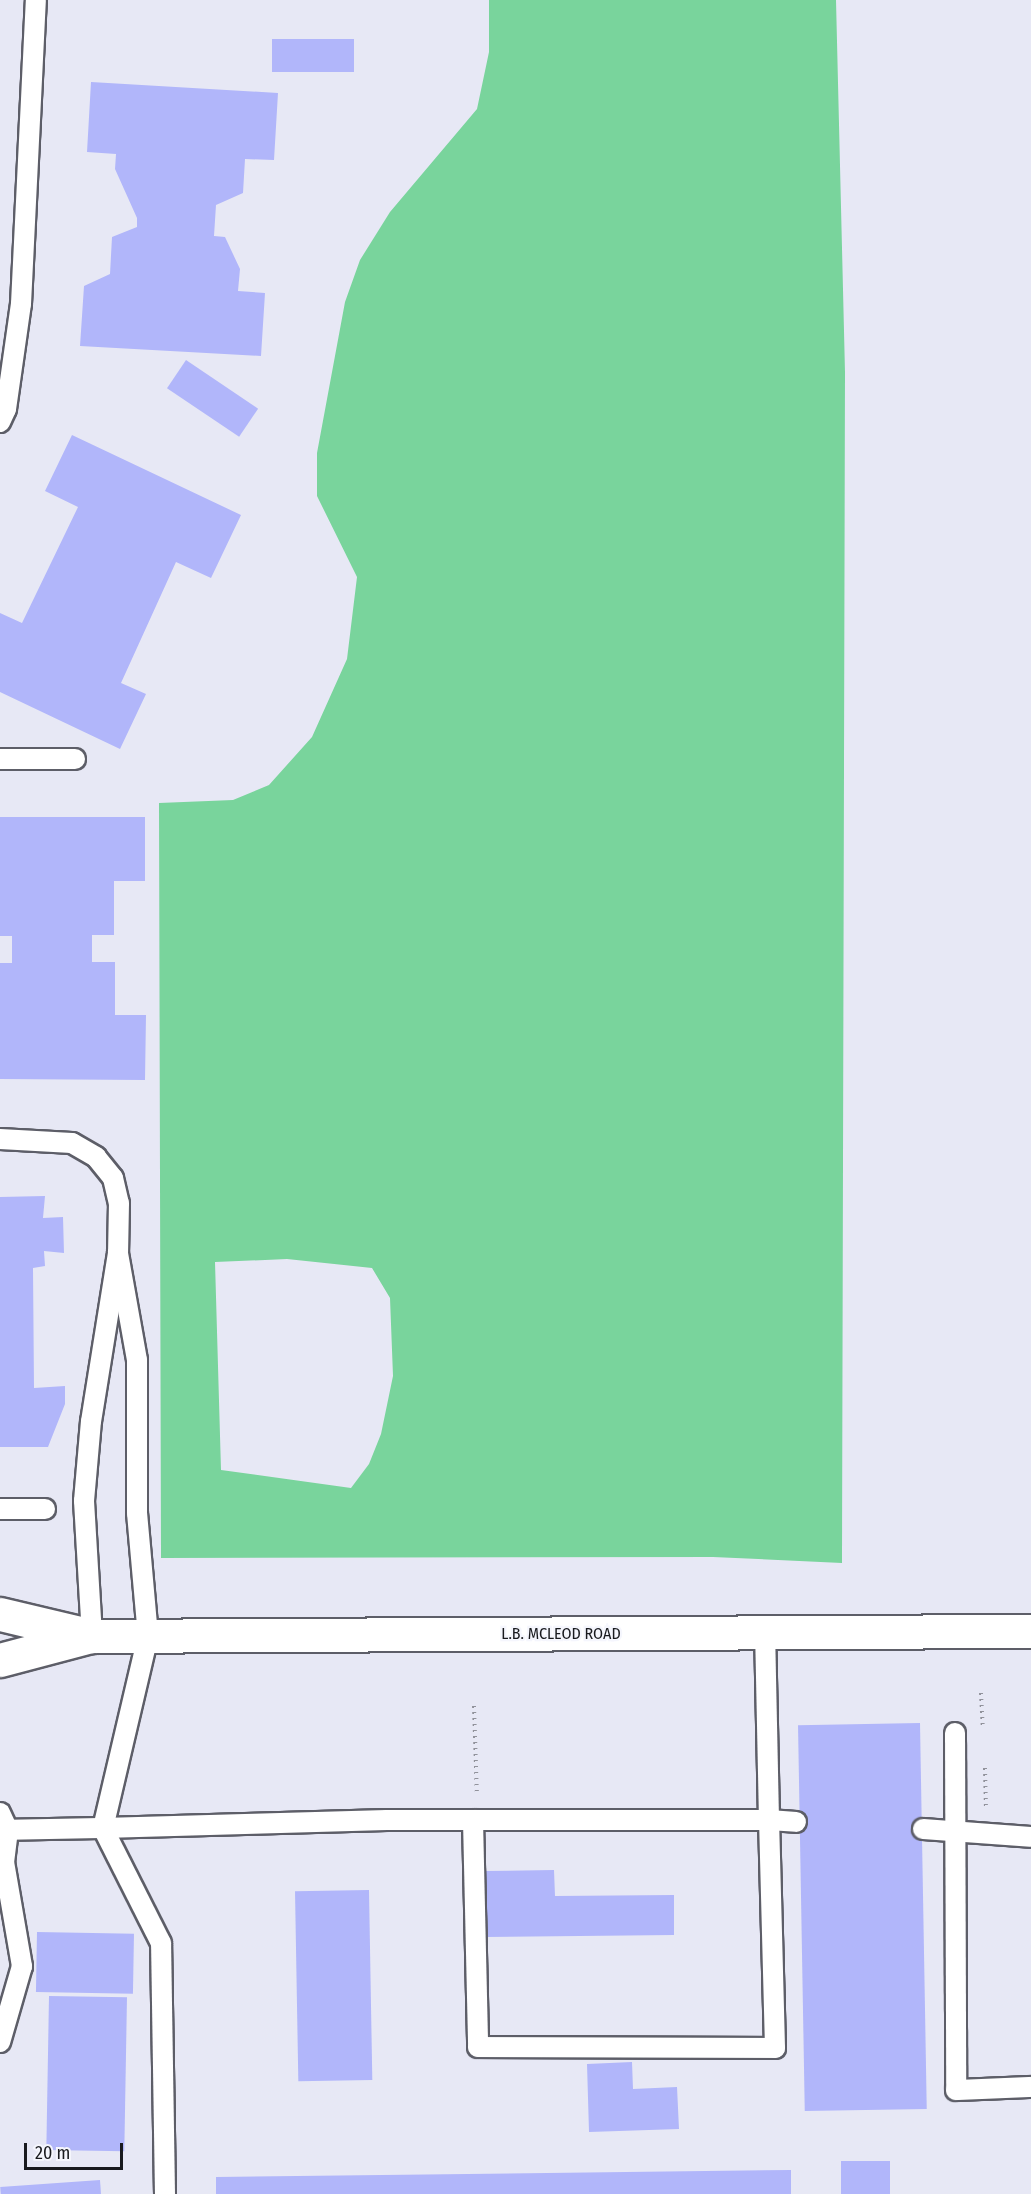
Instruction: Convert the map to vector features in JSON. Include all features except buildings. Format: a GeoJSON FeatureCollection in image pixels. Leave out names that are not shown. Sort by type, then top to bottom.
{"type":"FeatureCollection","features":[{"type":"Feature","properties":{"kind":"street","name":"L.B. MCLEOD ROAD"},"geometry":{"type":"LineString","coordinates":[[0,1614],[92,1636],[1031,1631]]}},
{"type":"Feature","properties":{"kind":"street","name":"L.B. MCLEOD ROAD"},"geometry":{"type":"LineString","coordinates":[[0,1660],[92,1636]]}},
{"type":"Feature","properties":{"kind":"lane"},"geometry":{"type":"LineString","coordinates":[[0,422],[6,409],[21,304],[36,0]]}},
{"type":"Feature","properties":{"kind":"lane"},"geometry":{"type":"LineString","coordinates":[[0,759],[75,759]]}},
{"type":"Feature","properties":{"kind":"lane"},"geometry":{"type":"LineString","coordinates":[[0,1139],[72,1143],[96,1157],[112,1178],[119,1203],[118,1253],[91,1421],[84,1501],[92,1636]]}},
{"type":"Feature","properties":{"kind":"lane"},"geometry":{"type":"LineString","coordinates":[[118,1253],[137,1360],[137,1513],[148,1636],[103,1828],[162,1943],[165,2194]]}},
{"type":"Feature","properties":{"kind":"lane"},"geometry":{"type":"LineString","coordinates":[[0,1509],[45,1509]]}},
{"type":"Feature","properties":{"kind":"lane"},"geometry":{"type":"LineString","coordinates":[[473,1820],[478,2047],[775,2049],[765,1632]]}},
{"type":"Feature","properties":{"kind":"lane"},"geometry":{"type":"LineString","coordinates":[[955,1733],[956,2090],[1031,2087]]}},
{"type":"Feature","properties":{"kind":"lane"},"geometry":{"type":"LineString","coordinates":[[0,2042],[22,1966],[4,1862],[3,1825],[103,1828],[473,1820],[769,1820],[796,1822]]}},
{"type":"Feature","properties":{"kind":"lane"},"geometry":{"type":"LineString","coordinates":[[923,1829],[1031,1837]]}},
{"type":"Feature","properties":{"kind":"path"},"geometry":{"type":"LineString","coordinates":[[473,1820],[478,1788],[474,1706]]}},
{"type":"Feature","properties":{"kind":"green space"},"geometry":{"type":"Polygon","coordinates":[[[489,0],[836,0],[845,372],[842,1563],[713,1557],[161,1558],[159,803],[233,800],[269,785],[312,737],[347,659],[357,577],[317,496],[317,453],[345,302],[360,260],[390,212],[477,109],[489,52],[489,0]],[[287,1259],[215,1262],[221,1470],[351,1488],[369,1464],[381,1434],[393,1376],[390,1298],[372,1268],[287,1259]]]}}]}
